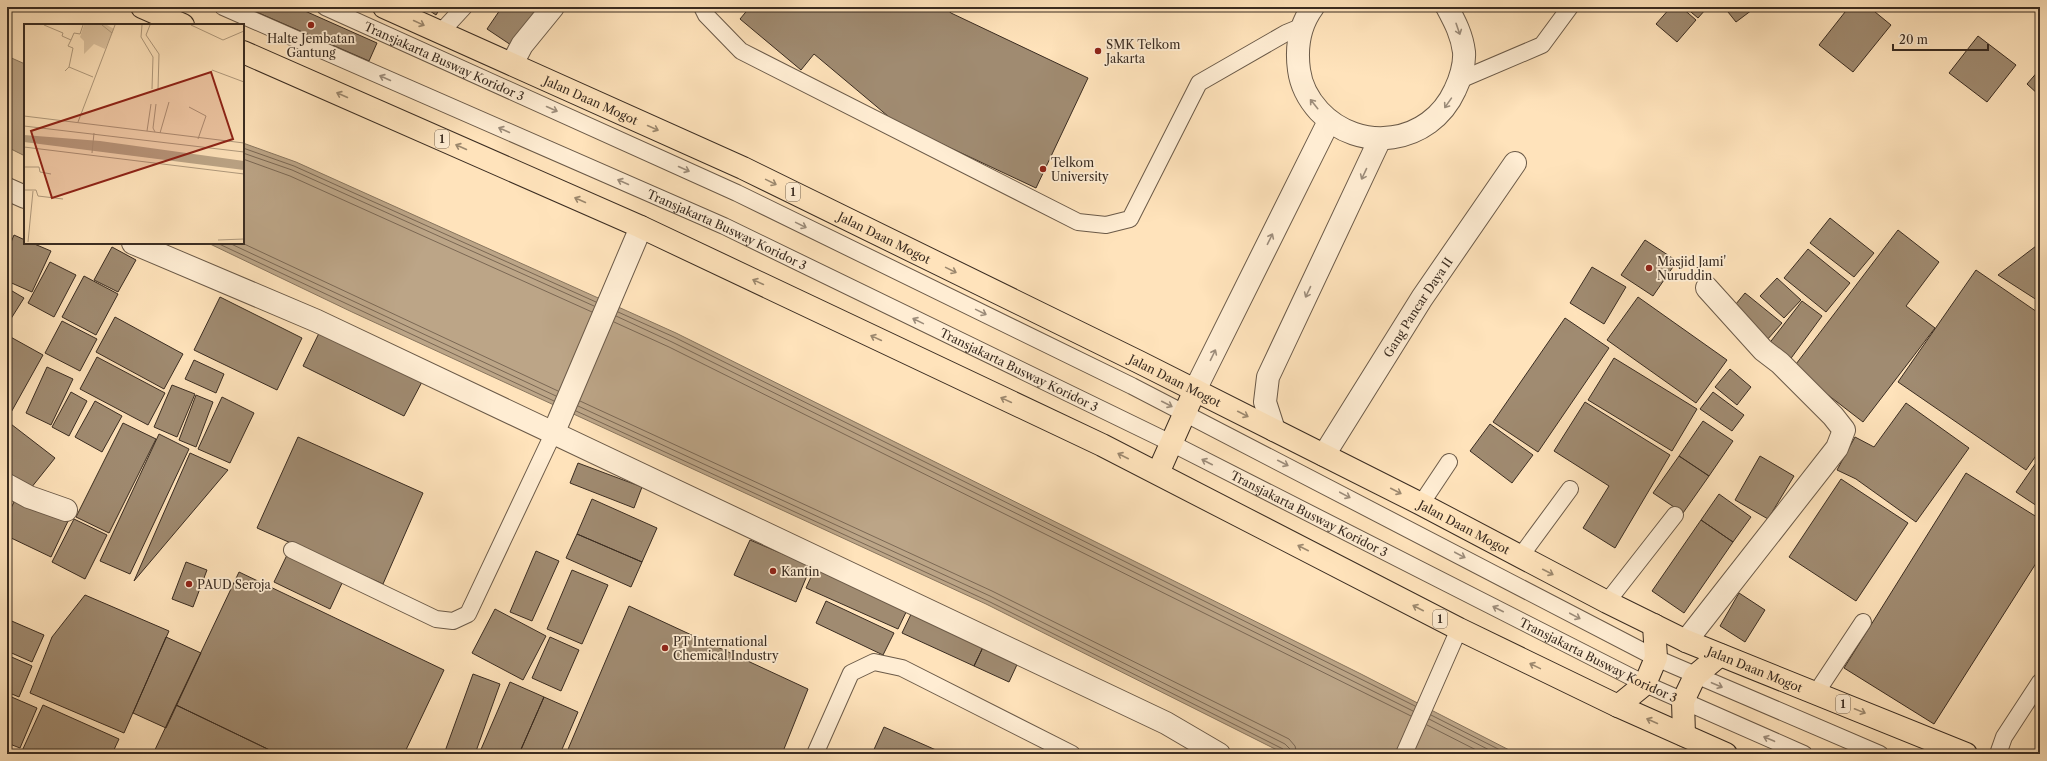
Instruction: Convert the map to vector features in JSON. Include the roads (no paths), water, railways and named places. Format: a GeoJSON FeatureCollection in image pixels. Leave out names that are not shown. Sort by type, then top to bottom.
{"type":"FeatureCollection","features":[{"type":"Feature","properties":{"kind":"highway"},"geometry":{"type":"LineString","coordinates":[[142,7],[181,24]]}},
{"type":"Feature","properties":{"kind":"highway","name":"Jalan Daan Mogot"},"geometry":{"type":"LineString","coordinates":[[384,7],[743,168],[1195,390],[1421,504],[1520,557],[1686,641],[1966,754]]}},
{"type":"Feature","properties":{"kind":"highway","name":"1"},"geometry":{"type":"LineString","coordinates":[[244,52],[641,227],[1158,474],[1459,629],[1618,706],[1726,754]]}},
{"type":"Feature","properties":{"kind":"highway"},"geometry":{"type":"LineString","coordinates":[[1158,474],[1195,390]]}},
{"type":"Feature","properties":{"kind":"highway"},"geometry":{"type":"LineString","coordinates":[[1618,706],[1645,684],[1656,658],[1654,625]]}},
{"type":"Feature","properties":{"kind":"highway"},"geometry":{"type":"LineString","coordinates":[[1684,735],[1682,701],[1695,676],[1720,655]]}},
{"type":"Feature","properties":{"kind":"street"},"geometry":{"type":"LineString","coordinates":[[512,64],[522,46],[552,7]]}},
{"type":"Feature","properties":{"kind":"street"},"geometry":{"type":"LineString","coordinates":[[1313,7],[1303,26],[1297,52],[1300,78],[1311,102],[1329,121],[1353,134],[1380,139],[1406,135],[1430,123],[1449,104],[1460,80],[1464,54],[1458,28],[1447,7]]}},
{"type":"Feature","properties":{"kind":"street"},"geometry":{"type":"LineString","coordinates":[[1195,390],[1329,121]]}},
{"type":"Feature","properties":{"kind":"street"},"geometry":{"type":"LineString","coordinates":[[1274,430],[1265,402],[1268,377],[1380,139]]}},
{"type":"Feature","properties":{"kind":"street","name":"Gang Pancar Daya II"},"geometry":{"type":"LineString","coordinates":[[1324,455],[1422,298],[1516,163]]}},
{"type":"Feature","properties":{"kind":"street"},"geometry":{"type":"LineString","coordinates":[[7,189],[24,197]]}},
{"type":"Feature","properties":{"kind":"street"},"geometry":{"type":"LineString","coordinates":[[556,425],[641,227]]}},
{"type":"Feature","properties":{"kind":"street"},"geometry":{"type":"LineString","coordinates":[[135,244],[556,425],[1166,723],[1219,754]]}},
{"type":"Feature","properties":{"kind":"street"},"geometry":{"type":"LineString","coordinates":[[1686,641],[1837,448],[1844,430],[1833,416],[1780,363],[1763,350],[1707,288]]}},
{"type":"Feature","properties":{"kind":"street"},"geometry":{"type":"LineString","coordinates":[[7,485],[29,497],[66,510]]}},
{"type":"Feature","properties":{"kind":"lane","name":"Transjakarta Busway Koridor 3"},"geometry":{"type":"LineString","coordinates":[[223,7],[724,226],[1171,444],[1645,684],[1804,754]]}},
{"type":"Feature","properties":{"kind":"lane","name":"Transjakarta Busway Koridor 3"},"geometry":{"type":"LineString","coordinates":[[325,7],[737,193],[1185,413],[1656,658],[1880,754]]}},
{"type":"Feature","properties":{"kind":"lane"},"geometry":{"type":"LineString","coordinates":[[440,33],[464,7]]}},
{"type":"Feature","properties":{"kind":"lane"},"geometry":{"type":"LineString","coordinates":[[702,7],[706,15],[741,51],[1078,222],[1106,225],[1130,219],[1199,83],[1286,33],[1303,26]]}},
{"type":"Feature","properties":{"kind":"lane"},"geometry":{"type":"LineString","coordinates":[[1460,80],[1542,45],[1570,7]]}},
{"type":"Feature","properties":{"kind":"lane"},"geometry":{"type":"LineString","coordinates":[[292,550],[436,618],[453,621],[468,614],[556,425]]}},
{"type":"Feature","properties":{"kind":"lane"},"geometry":{"type":"LineString","coordinates":[[1421,504],[1449,462]]}},
{"type":"Feature","properties":{"kind":"lane"},"geometry":{"type":"LineString","coordinates":[[1520,557],[1570,489]]}},
{"type":"Feature","properties":{"kind":"lane"},"geometry":{"type":"LineString","coordinates":[[1608,602],[1675,515]]}},
{"type":"Feature","properties":{"kind":"lane"},"geometry":{"type":"LineString","coordinates":[[1816,693],[1863,622]]}},
{"type":"Feature","properties":{"kind":"lane"},"geometry":{"type":"LineString","coordinates":[[1404,754],[1459,629]]}},
{"type":"Feature","properties":{"kind":"lane"},"geometry":{"type":"LineString","coordinates":[[815,754],[851,673],[874,662],[902,668],[1046,748],[1072,754]]}},
{"type":"Feature","properties":{"kind":"lane"},"geometry":{"type":"LineString","coordinates":[[1998,754],[2004,737],[2040,682]]}},
{"type":"Feature","properties":{"kind":"water"},"geometry":{"type":"Polygon","coordinates":[[[7,56],[24,64],[24,156],[7,147],[7,56]]]}},
{"type":"Feature","properties":{"kind":"water"},"geometry":{"type":"Polygon","coordinates":[[[244,143],[296,162],[676,333],[1361,674],[1517,754],[1285,754],[986,604],[352,312],[210,244],[244,244],[244,143]]]}},
{"type":"Feature","properties":{"kind":"place","name":"Halte Jembatan Gantung"},"geometry":{"type":"Point","coordinates":[311,25]}},
{"type":"Feature","properties":{"kind":"place","name":"SMK Telkom Jakarta"},"geometry":{"type":"Point","coordinates":[1098,51]}},
{"type":"Feature","properties":{"kind":"place","name":"Telkom University"},"geometry":{"type":"Point","coordinates":[1043,169]}},
{"type":"Feature","properties":{"kind":"place","name":"Masjid Jami' Nuruddin"},"geometry":{"type":"Point","coordinates":[1649,268]}},
{"type":"Feature","properties":{"kind":"place","name":"Kantin"},"geometry":{"type":"Point","coordinates":[773,571]}},
{"type":"Feature","properties":{"kind":"place","name":"PAUD Seroja"},"geometry":{"type":"Point","coordinates":[189,584]}},
{"type":"Feature","properties":{"kind":"place","name":"PT International Chemical Industry"},"geometry":{"type":"Point","coordinates":[665,648]}}]}
